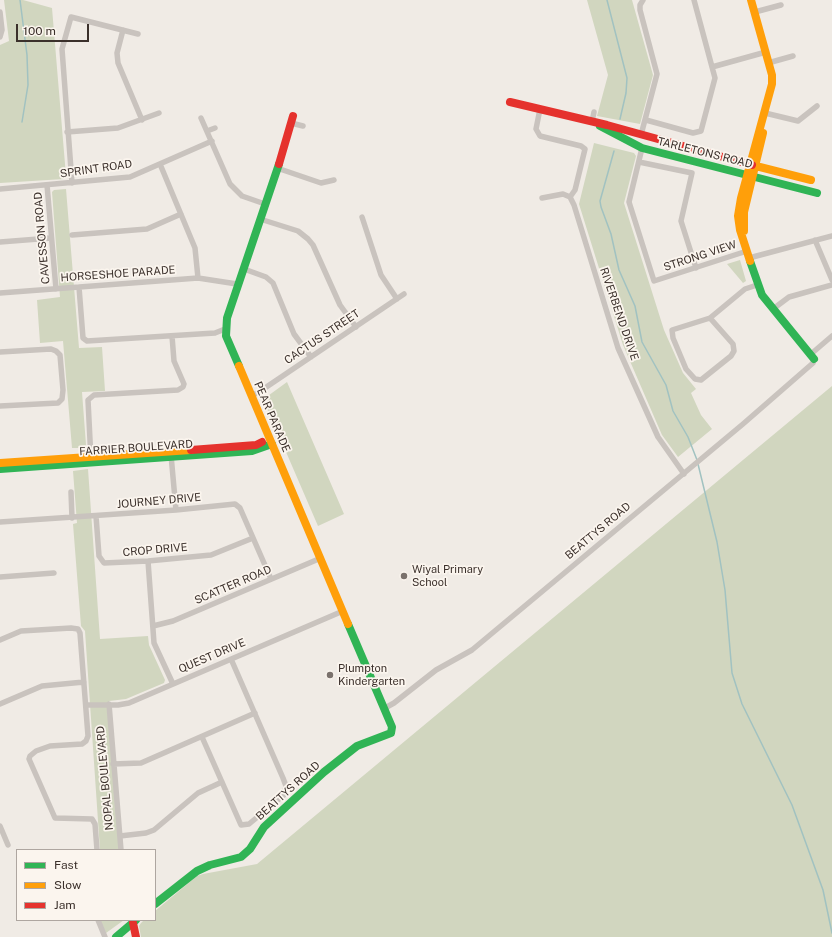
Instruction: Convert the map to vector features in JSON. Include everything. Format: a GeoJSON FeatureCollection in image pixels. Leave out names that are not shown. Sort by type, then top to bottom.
{"type":"FeatureCollection","features":[{"type":"Feature","properties":{"kind":"street"},"geometry":{"type":"LineString","coordinates":[[641,135],[657,74],[640,10],[640,5],[644,0]]}},
{"type":"Feature","properties":{"kind":"street"},"geometry":{"type":"LineString","coordinates":[[646,120],[693,133],[701,131],[715,78],[694,0]]}},
{"type":"Feature","properties":{"kind":"street"},"geometry":{"type":"LineString","coordinates":[[751,0],[766,52],[772,84],[765,112],[762,147],[752,170],[738,216],[740,230],[757,285],[762,295],[813,357]]}},
{"type":"Feature","properties":{"kind":"street"},"geometry":{"type":"LineString","coordinates":[[755,12],[781,5]]}},
{"type":"Feature","properties":{"kind":"street"},"geometry":{"type":"LineString","coordinates":[[0,12],[2,30],[0,37]]}},
{"type":"Feature","properties":{"kind":"street"},"geometry":{"type":"LineString","coordinates":[[72,183],[67,132],[62,48],[71,17],[138,34]]}},
{"type":"Feature","properties":{"kind":"street"},"geometry":{"type":"LineString","coordinates":[[123,30],[117,53],[118,63],[142,120]]}},
{"type":"Feature","properties":{"kind":"street"},"geometry":{"type":"LineString","coordinates":[[712,67],[766,52]]}},
{"type":"Feature","properties":{"kind":"street"},"geometry":{"type":"LineString","coordinates":[[768,63],[793,56]]}},
{"type":"Feature","properties":{"kind":"street","name":"TARLETONS ROAD"},"geometry":{"type":"LineString","coordinates":[[510,102],[641,135],[752,170],[817,193]]}},
{"type":"Feature","properties":{"kind":"street"},"geometry":{"type":"LineString","coordinates":[[765,112],[798,121],[817,106]]}},
{"type":"Feature","properties":{"kind":"street"},"geometry":{"type":"LineString","coordinates":[[540,109],[536,128],[540,136],[581,146],[585,149],[576,190],[570,197],[563,194],[542,198]]}},
{"type":"Feature","properties":{"kind":"street"},"geometry":{"type":"LineString","coordinates":[[592,122],[594,112]]}},
{"type":"Feature","properties":{"kind":"street"},"geometry":{"type":"LineString","coordinates":[[67,132],[118,128],[159,113]]}},
{"type":"Feature","properties":{"kind":"street"},"geometry":{"type":"LineString","coordinates":[[201,118],[233,188],[242,196],[265,204]]}},
{"type":"Feature","properties":{"kind":"street"},"geometry":{"type":"LineString","coordinates":[[79,287],[83,338],[87,341],[215,333],[225,329],[237,284],[244,269],[292,119],[303,126]]}},
{"type":"Feature","properties":{"kind":"street","name":"TARLETONS ROAD"},"geometry":{"type":"LineString","coordinates":[[592,122],[642,148],[811,180]]}},
{"type":"Feature","properties":{"kind":"street"},"geometry":{"type":"LineString","coordinates":[[207,131],[215,128]]}},
{"type":"Feature","properties":{"kind":"street","name":"SPRINT ROAD"},"geometry":{"type":"LineString","coordinates":[[0,189],[130,177],[212,141]]}},
{"type":"Feature","properties":{"kind":"street","name":"STRONG VIEW"},"geometry":{"type":"LineString","coordinates":[[642,148],[629,202],[654,281],[747,251],[832,236]]}},
{"type":"Feature","properties":{"kind":"street"},"geometry":{"type":"LineString","coordinates":[[639,162],[692,173],[681,221],[696,268]]}},
{"type":"Feature","properties":{"kind":"street"},"geometry":{"type":"LineString","coordinates":[[160,164],[195,248],[198,278]]}},
{"type":"Feature","properties":{"kind":"street"},"geometry":{"type":"LineString","coordinates":[[277,168],[321,183],[334,180]]}},
{"type":"Feature","properties":{"kind":"street","name":"CAVESSON ROAD"},"geometry":{"type":"LineString","coordinates":[[47,185],[56,288]]}},
{"type":"Feature","properties":{"kind":"street","name":"RIVERBEND DRIVE"},"geometry":{"type":"LineString","coordinates":[[570,197],[574,205],[618,348],[658,437],[684,474]]}},
{"type":"Feature","properties":{"kind":"street"},"geometry":{"type":"LineString","coordinates":[[72,235],[147,229],[181,214]]}},
{"type":"Feature","properties":{"kind":"street"},"geometry":{"type":"LineString","coordinates":[[362,217],[381,275],[397,299]]}},
{"type":"Feature","properties":{"kind":"street"},"geometry":{"type":"LineString","coordinates":[[260,219],[298,231],[313,244],[340,305],[356,327]]}},
{"type":"Feature","properties":{"kind":"street"},"geometry":{"type":"LineString","coordinates":[[0,242],[51,238]]}},
{"type":"Feature","properties":{"kind":"street"},"geometry":{"type":"LineString","coordinates":[[815,240],[832,280]]}},
{"type":"Feature","properties":{"kind":"street"},"geometry":{"type":"LineString","coordinates":[[244,269],[266,277],[273,283],[294,334],[311,357]]}},
{"type":"Feature","properties":{"kind":"street","name":"HORSESHOE PARADE"},"geometry":{"type":"LineString","coordinates":[[0,293],[198,278],[237,284]]}},
{"type":"Feature","properties":{"kind":"street"},"geometry":{"type":"LineString","coordinates":[[710,318],[733,344],[734,351],[731,356],[701,380],[695,379],[686,369],[673,338],[672,330],[710,318],[745,289],[757,285]]}},
{"type":"Feature","properties":{"kind":"street"},"geometry":{"type":"LineString","coordinates":[[773,309],[789,297],[832,285]]}},
{"type":"Feature","properties":{"kind":"street","name":"CACTUS STREET"},"geometry":{"type":"LineString","coordinates":[[251,396],[260,392],[404,294]]}},
{"type":"Feature","properties":{"kind":"street","name":"PEAR PARADE"},"geometry":{"type":"LineString","coordinates":[[225,329],[226,336],[251,396],[390,720]]}},
{"type":"Feature","properties":{"kind":"street"},"geometry":{"type":"LineString","coordinates":[[91,459],[88,400],[94,396],[178,390],[183,387],[184,384],[174,361],[172,336]]}},
{"type":"Feature","properties":{"kind":"street","name":"BEATTYS ROAD"},"geometry":{"type":"LineString","coordinates":[[385,708],[394,703],[436,670],[472,650],[684,474],[813,363],[813,357],[832,336]]}},
{"type":"Feature","properties":{"kind":"street"},"geometry":{"type":"LineString","coordinates":[[0,352],[56,350],[60,355],[63,390],[62,399],[58,403],[0,406]]}},
{"type":"Feature","properties":{"kind":"street","name":"FARRIER BOULEVARD"},"geometry":{"type":"LineString","coordinates":[[0,463],[171,455],[256,445],[271,441]]}},
{"type":"Feature","properties":{"kind":"street"},"geometry":{"type":"LineString","coordinates":[[171,455],[176,510]]}},
{"type":"Feature","properties":{"kind":"street","name":"FARRIER BOULEVARD"},"geometry":{"type":"LineString","coordinates":[[0,469],[91,459]]}},
{"type":"Feature","properties":{"kind":"street"},"geometry":{"type":"LineString","coordinates":[[70,492],[72,518]]}},
{"type":"Feature","properties":{"kind":"street","name":"JOURNEY DRIVE"},"geometry":{"type":"LineString","coordinates":[[0,522],[239,505],[271,580]]}},
{"type":"Feature","properties":{"kind":"street","name":"CROP DRIVE"},"geometry":{"type":"LineString","coordinates":[[96,516],[99,556],[101,561],[107,563],[211,555],[253,538]]}},
{"type":"Feature","properties":{"kind":"street","name":"SCATTER ROAD"},"geometry":{"type":"LineString","coordinates":[[153,626],[173,621],[321,558]]}},
{"type":"Feature","properties":{"kind":"street"},"geometry":{"type":"LineString","coordinates":[[148,561],[155,646],[172,684]]}},
{"type":"Feature","properties":{"kind":"street"},"geometry":{"type":"LineString","coordinates":[[0,577],[54,573]]}},
{"type":"Feature","properties":{"kind":"street","name":"QUEST DRIVE"},"geometry":{"type":"LineString","coordinates":[[86,705],[118,705],[129,703],[343,610]]}},
{"type":"Feature","properties":{"kind":"street"},"geometry":{"type":"LineString","coordinates":[[0,640],[21,631],[78,629],[80,633],[88,736],[86,741],[82,744],[50,746],[34,752],[29,759],[55,818],[92,819],[95,824],[97,849]]}},
{"type":"Feature","properties":{"kind":"street"},"geometry":{"type":"LineString","coordinates":[[202,737],[241,825],[244,826],[249,824],[286,792],[283,778],[232,659]]}},
{"type":"Feature","properties":{"kind":"street"},"geometry":{"type":"LineString","coordinates":[[0,704],[42,686],[84,682]]}},
{"type":"Feature","properties":{"kind":"street","name":"NOPAL BOULEVARD"},"geometry":{"type":"LineString","coordinates":[[109,704],[121,849]]}},
{"type":"Feature","properties":{"kind":"street"},"geometry":{"type":"LineString","coordinates":[[113,764],[141,763],[255,713]]}},
{"type":"Feature","properties":{"kind":"street","name":"BEATTYS ROAD"},"geometry":{"type":"LineString","coordinates":[[156,902],[197,871],[210,865],[241,857],[250,848],[264,827],[324,772],[357,746],[367,741],[387,736],[391,732],[392,727],[390,720]]}},
{"type":"Feature","properties":{"kind":"street"},"geometry":{"type":"LineString","coordinates":[[120,836],[146,833],[154,830],[198,793],[222,782]]}},
{"type":"Feature","properties":{"kind":"street"},"geometry":{"type":"LineString","coordinates":[[0,826],[8,845]]}},
{"type":"Feature","properties":{"kind":"street"},"geometry":{"type":"LineString","coordinates":[[98,921],[105,937]]}},
{"type":"Feature","properties":{"kind":"street"},"geometry":{"type":"LineString","coordinates":[[116,937],[132,923],[135,937]]}},
{"type":"Feature","properties":{"kind":"green space"},"geometry":{"type":"Polygon","coordinates":[[[4,0],[23,0],[52,8],[66,176],[64,179],[0,183],[0,45],[9,41],[4,0]]]}},
{"type":"Feature","properties":{"kind":"green space"},"geometry":{"type":"Polygon","coordinates":[[[587,0],[632,0],[653,75],[640,124],[597,116],[608,75],[587,0]]]}},
{"type":"Feature","properties":{"kind":"green space"},"geometry":{"type":"Polygon","coordinates":[[[594,143],[634,153],[636,156],[624,203],[664,330],[683,373],[696,389],[691,393],[701,415],[712,429],[678,457],[662,435],[623,345],[579,204],[594,143]]]}},
{"type":"Feature","properties":{"kind":"green space"},"geometry":{"type":"Polygon","coordinates":[[[66,189],[79,348],[102,347],[105,391],[82,392],[86,445],[84,448],[72,448],[63,341],[40,343],[37,300],[60,297],[52,192],[54,190],[66,189]]]}},
{"type":"Feature","properties":{"kind":"green space"},"geometry":{"type":"Polygon","coordinates":[[[740,260],[746,281],[743,283],[727,264],[740,260]]]}},
{"type":"Feature","properties":{"kind":"green space"},"geometry":{"type":"Polygon","coordinates":[[[287,382],[344,514],[318,526],[264,401],[265,398],[287,382]]]}},
{"type":"Feature","properties":{"kind":"green space"},"geometry":{"type":"Polygon","coordinates":[[[832,386],[832,937],[141,937],[139,926],[141,923],[143,921],[156,921],[156,910],[197,876],[257,864],[832,386]]]}},
{"type":"Feature","properties":{"kind":"green space"},"geometry":{"type":"Polygon","coordinates":[[[88,469],[100,639],[148,636],[149,645],[165,680],[164,683],[126,699],[109,701],[121,849],[100,849],[85,631],[81,626],[73,524],[77,523],[73,471],[88,469]]]}},
{"type":"Feature","properties":{"kind":"green space"},"geometry":{"type":"Polygon","coordinates":[[[100,921],[123,921],[106,933],[100,921]]]}},
{"type":"Feature","properties":{"kind":"waterway"},"geometry":{"type":"LineString","coordinates":[[20,0],[27,55],[28,85],[22,122]]}},
{"type":"Feature","properties":{"kind":"waterway"},"geometry":{"type":"LineString","coordinates":[[607,0],[627,78],[626,93],[620,119]]}},
{"type":"Feature","properties":{"kind":"waterway"},"geometry":{"type":"LineString","coordinates":[[614,151],[600,201],[601,207],[611,234],[619,270],[635,306],[642,342],[666,385],[673,411],[688,437],[697,460]]}},
{"type":"Feature","properties":{"kind":"waterway"},"geometry":{"type":"LineString","coordinates":[[698,464],[717,542],[725,590],[732,673],[742,704],[792,805],[823,890],[832,933]]}},
{"type":"Feature","properties":{"kind":"traffic: fast"},"geometry":{"type":"LineString","coordinates":[[600,126],[642,148],[817,193]]}},
{"type":"Feature","properties":{"kind":"traffic: fast"},"geometry":{"type":"LineString","coordinates":[[239,366],[226,336],[227,318],[279,164]]}},
{"type":"Feature","properties":{"kind":"traffic: fast"},"geometry":{"type":"LineString","coordinates":[[750,261],[762,295],[814,359]]}},
{"type":"Feature","properties":{"kind":"traffic: fast"},"geometry":{"type":"LineString","coordinates":[[0,469],[252,451],[272,444]]}},
{"type":"Feature","properties":{"kind":"traffic: fast"},"geometry":{"type":"LineString","coordinates":[[156,903],[197,871],[210,865],[241,857],[250,849],[264,827],[324,772],[357,746],[391,733],[392,727],[348,624]]}},
{"type":"Feature","properties":{"kind":"traffic: fast"},"geometry":{"type":"LineString","coordinates":[[116,937],[135,921]]}},
{"type":"Feature","properties":{"kind":"traffic: slow"},"geometry":{"type":"LineString","coordinates":[[750,261],[740,230],[738,216],[741,198],[772,84],[772,75],[751,0]]}},
{"type":"Feature","properties":{"kind":"traffic: slow"},"geometry":{"type":"LineString","coordinates":[[744,231],[744,212],[763,133]]}},
{"type":"Feature","properties":{"kind":"traffic: slow"},"geometry":{"type":"LineString","coordinates":[[752,165],[811,180]]}},
{"type":"Feature","properties":{"kind":"traffic: slow"},"geometry":{"type":"LineString","coordinates":[[239,366],[348,624]]}},
{"type":"Feature","properties":{"kind":"traffic: slow"},"geometry":{"type":"LineString","coordinates":[[0,463],[191,450]]}},
{"type":"Feature","properties":{"kind":"traffic: jam"},"geometry":{"type":"LineString","coordinates":[[510,102],[607,125],[752,165]]}},
{"type":"Feature","properties":{"kind":"traffic: jam"},"geometry":{"type":"LineString","coordinates":[[279,164],[293,116]]}},
{"type":"Feature","properties":{"kind":"traffic: jam"},"geometry":{"type":"LineString","coordinates":[[191,450],[256,445],[262,442]]}},
{"type":"Feature","properties":{"kind":"traffic: jam"},"geometry":{"type":"LineString","coordinates":[[133,923],[136,937]]}},
{"type":"Feature","properties":{"kind":"place","name":"Wiyal Primary School"},"geometry":{"type":"Point","coordinates":[404,576]}},
{"type":"Feature","properties":{"kind":"place","name":"Plumpton Kindergarten"},"geometry":{"type":"Point","coordinates":[330,675]}}]}
